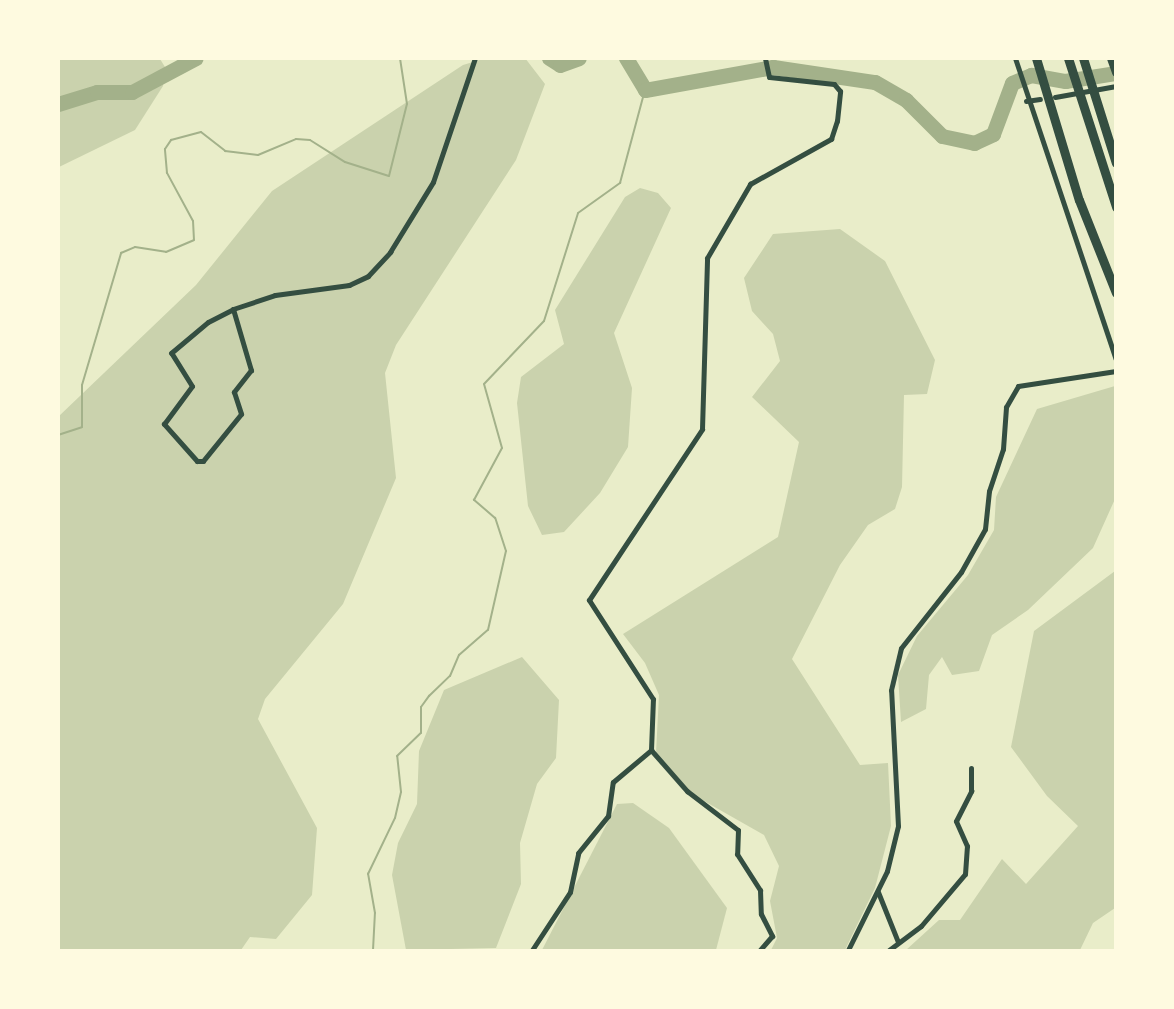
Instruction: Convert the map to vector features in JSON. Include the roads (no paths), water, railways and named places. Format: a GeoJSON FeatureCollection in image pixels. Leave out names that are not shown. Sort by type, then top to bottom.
{"type":"FeatureCollection","features":[{"type":"Feature","properties":{"kind":"highway"},"geometry":{"type":"LineString","coordinates":[[1036,58],[1047,97],[1116,293]]}},
{"type":"Feature","properties":{"kind":"highway"},"geometry":{"type":"LineString","coordinates":[[1068,58],[1089,130],[1116,207]]}},
{"type":"Feature","properties":{"kind":"highway"},"geometry":{"type":"LineString","coordinates":[[1083,58],[1102,125],[1116,163]]}},
{"type":"Feature","properties":{"kind":"highway"},"geometry":{"type":"LineString","coordinates":[[1111,58],[1116,72]]}},
{"type":"Feature","properties":{"kind":"street"},"geometry":{"type":"LineString","coordinates":[[233,309],[251,370],[234,392],[241,414],[203,461],[197,461],[164,424],[192,386],[171,353],[207,322],[233,309],[275,295],[349,285],[368,276],[390,252],[433,182],[475,58]]}},
{"type":"Feature","properties":{"kind":"street"},"geometry":{"type":"LineString","coordinates":[[760,951],[771,936],[761,914],[760,890],[737,854],[738,830],[687,791],[651,750],[653,699],[589,600],[702,429],[705,266],[712,249],[750,184],[831,139],[840,90],[820,80],[768,73],[765,59]]}},
{"type":"Feature","properties":{"kind":"street"},"geometry":{"type":"LineString","coordinates":[[1016,61],[1026,101],[1116,359]]}},
{"type":"Feature","properties":{"kind":"street"},"geometry":{"type":"LineString","coordinates":[[1026,101],[1116,86]]}},
{"type":"Feature","properties":{"kind":"street"},"geometry":{"type":"LineString","coordinates":[[848,951],[878,892],[898,826],[891,690],[901,648],[961,572],[985,529],[1006,407],[1018,386],[1116,371]]}},
{"type":"Feature","properties":{"kind":"street"},"geometry":{"type":"LineString","coordinates":[[532,951],[570,892],[578,853],[608,816],[613,782],[651,750]]}},
{"type":"Feature","properties":{"kind":"street"},"geometry":{"type":"LineString","coordinates":[[889,951],[921,926],[964,874],[968,846],[956,821],[971,791],[971,768]]}},
{"type":"Feature","properties":{"kind":"street"},"geometry":{"type":"LineString","coordinates":[[878,892],[898,942]]}},
{"type":"Feature","properties":{"kind":"waterway"},"geometry":{"type":"LineString","coordinates":[[58,104],[97,92],[132,92],[196,58]]}},
{"type":"Feature","properties":{"kind":"waterway"},"geometry":{"type":"LineString","coordinates":[[58,435],[82,427],[82,385],[121,253],[135,247],[166,252],[194,240],[193,221],[167,173],[165,149],[171,140],[201,132],[225,151],[258,155],[296,139],[310,140],[345,162],[389,176],[407,104],[400,58]]}},
{"type":"Feature","properties":{"kind":"waterway"},"geometry":{"type":"LineString","coordinates":[[549,58],[560,65],[579,58]]}},
{"type":"Feature","properties":{"kind":"waterway"},"geometry":{"type":"LineString","coordinates":[[626,58],[645,90],[773,67],[875,82],[906,100],[942,136],[974,143],[993,134],[1012,83],[1031,75],[1065,81],[1116,73]]}},
{"type":"Feature","properties":{"kind":"waterway"},"geometry":{"type":"LineString","coordinates":[[373,950],[375,913],[368,874],[395,818],[401,792],[397,756],[421,733],[421,707],[450,676],[459,655],[488,630],[506,551],[495,518],[474,500],[502,448],[484,384],[544,321],[578,213],[620,183],[645,90]]}}]}
